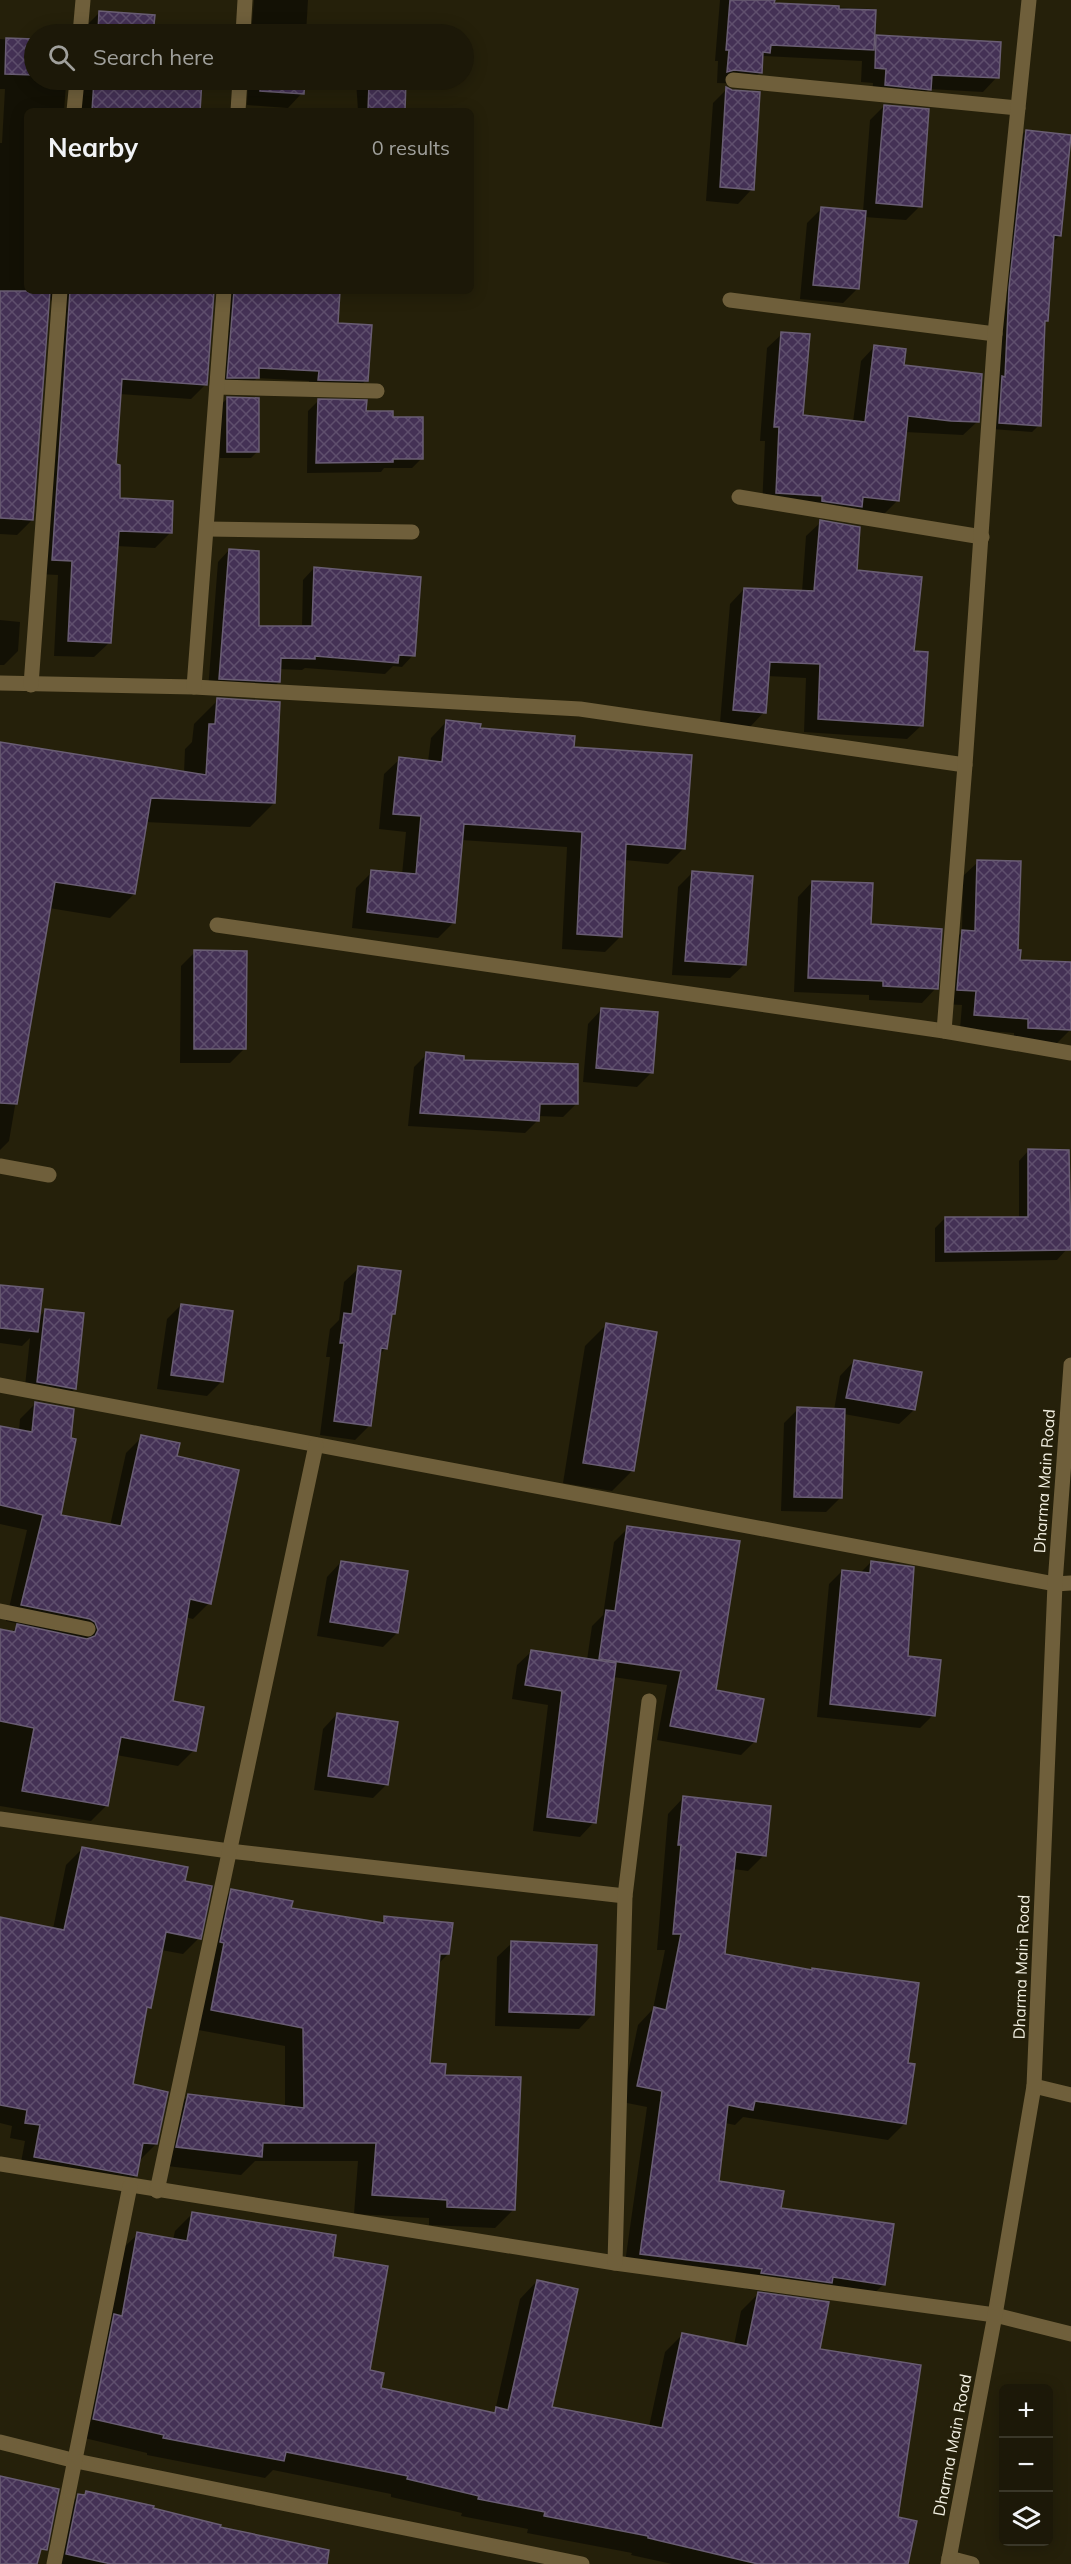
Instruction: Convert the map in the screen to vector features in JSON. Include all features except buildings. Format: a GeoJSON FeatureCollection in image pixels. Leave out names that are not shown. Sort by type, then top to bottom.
{"type":"FeatureCollection","features":[{"type":"Feature","properties":{"kind":"street"},"geometry":{"type":"LineString","coordinates":[[81,24],[83,0]]}},
{"type":"Feature","properties":{"kind":"street"},"geometry":{"type":"LineString","coordinates":[[244,24],[245,0]]}},
{"type":"Feature","properties":{"kind":"street"},"geometry":{"type":"LineString","coordinates":[[944,1031],[995,334],[1029,0]]}},
{"type":"Feature","properties":{"kind":"street"},"geometry":{"type":"LineString","coordinates":[[733,80],[1018,108]]}},
{"type":"Feature","properties":{"kind":"street"},"geometry":{"type":"LineString","coordinates":[[74,108],[75,90]]}},
{"type":"Feature","properties":{"kind":"street"},"geometry":{"type":"LineString","coordinates":[[238,108],[239,90]]}},
{"type":"Feature","properties":{"kind":"street"},"geometry":{"type":"LineString","coordinates":[[31,685],[60,294]]}},
{"type":"Feature","properties":{"kind":"street"},"geometry":{"type":"LineString","coordinates":[[194,687],[224,294]]}},
{"type":"Feature","properties":{"kind":"street"},"geometry":{"type":"LineString","coordinates":[[730,300],[995,334]]}},
{"type":"Feature","properties":{"kind":"street"},"geometry":{"type":"LineString","coordinates":[[217,387],[377,391]]}},
{"type":"Feature","properties":{"kind":"street"},"geometry":{"type":"LineString","coordinates":[[740,497],[981,537]]}},
{"type":"Feature","properties":{"kind":"street"},"geometry":{"type":"LineString","coordinates":[[207,529],[411,532]]}},
{"type":"Feature","properties":{"kind":"street"},"geometry":{"type":"LineString","coordinates":[[0,683],[194,687],[580,709],[965,765]]}},
{"type":"Feature","properties":{"kind":"street"},"geometry":{"type":"LineString","coordinates":[[217,925],[944,1031],[1071,1053]]}},
{"type":"Feature","properties":{"kind":"street"},"geometry":{"type":"LineString","coordinates":[[0,1167],[49,1175]]}},
{"type":"Feature","properties":{"kind":"street","name":"Dharma Main Road"},"geometry":{"type":"LineString","coordinates":[[949,2561],[1034,2086],[1055,1584],[1071,1365]]}},
{"type":"Feature","properties":{"kind":"street"},"geometry":{"type":"LineString","coordinates":[[0,1385],[1055,1584],[1071,1583]]}},
{"type":"Feature","properties":{"kind":"street"},"geometry":{"type":"LineString","coordinates":[[157,2191],[316,1445]]}},
{"type":"Feature","properties":{"kind":"street"},"geometry":{"type":"LineString","coordinates":[[0,1611],[88,1629]]}},
{"type":"Feature","properties":{"kind":"street"},"geometry":{"type":"LineString","coordinates":[[615,2263],[625,1896],[649,1701]]}},
{"type":"Feature","properties":{"kind":"street"},"geometry":{"type":"LineString","coordinates":[[0,1819],[229,1851],[625,1896]]}},
{"type":"Feature","properties":{"kind":"street"},"geometry":{"type":"LineString","coordinates":[[1034,2086],[1071,2095]]}},
{"type":"Feature","properties":{"kind":"street"},"geometry":{"type":"LineString","coordinates":[[0,2164],[615,2263],[994,2315],[1071,2334]]}},
{"type":"Feature","properties":{"kind":"street"},"geometry":{"type":"LineString","coordinates":[[54,2564],[130,2186]]}},
{"type":"Feature","properties":{"kind":"street"},"geometry":{"type":"LineString","coordinates":[[0,2442],[76,2461],[582,2564]]}},
{"type":"Feature","properties":{"kind":"street"},"geometry":{"type":"LineString","coordinates":[[949,2561],[972,2564]]}}]}
